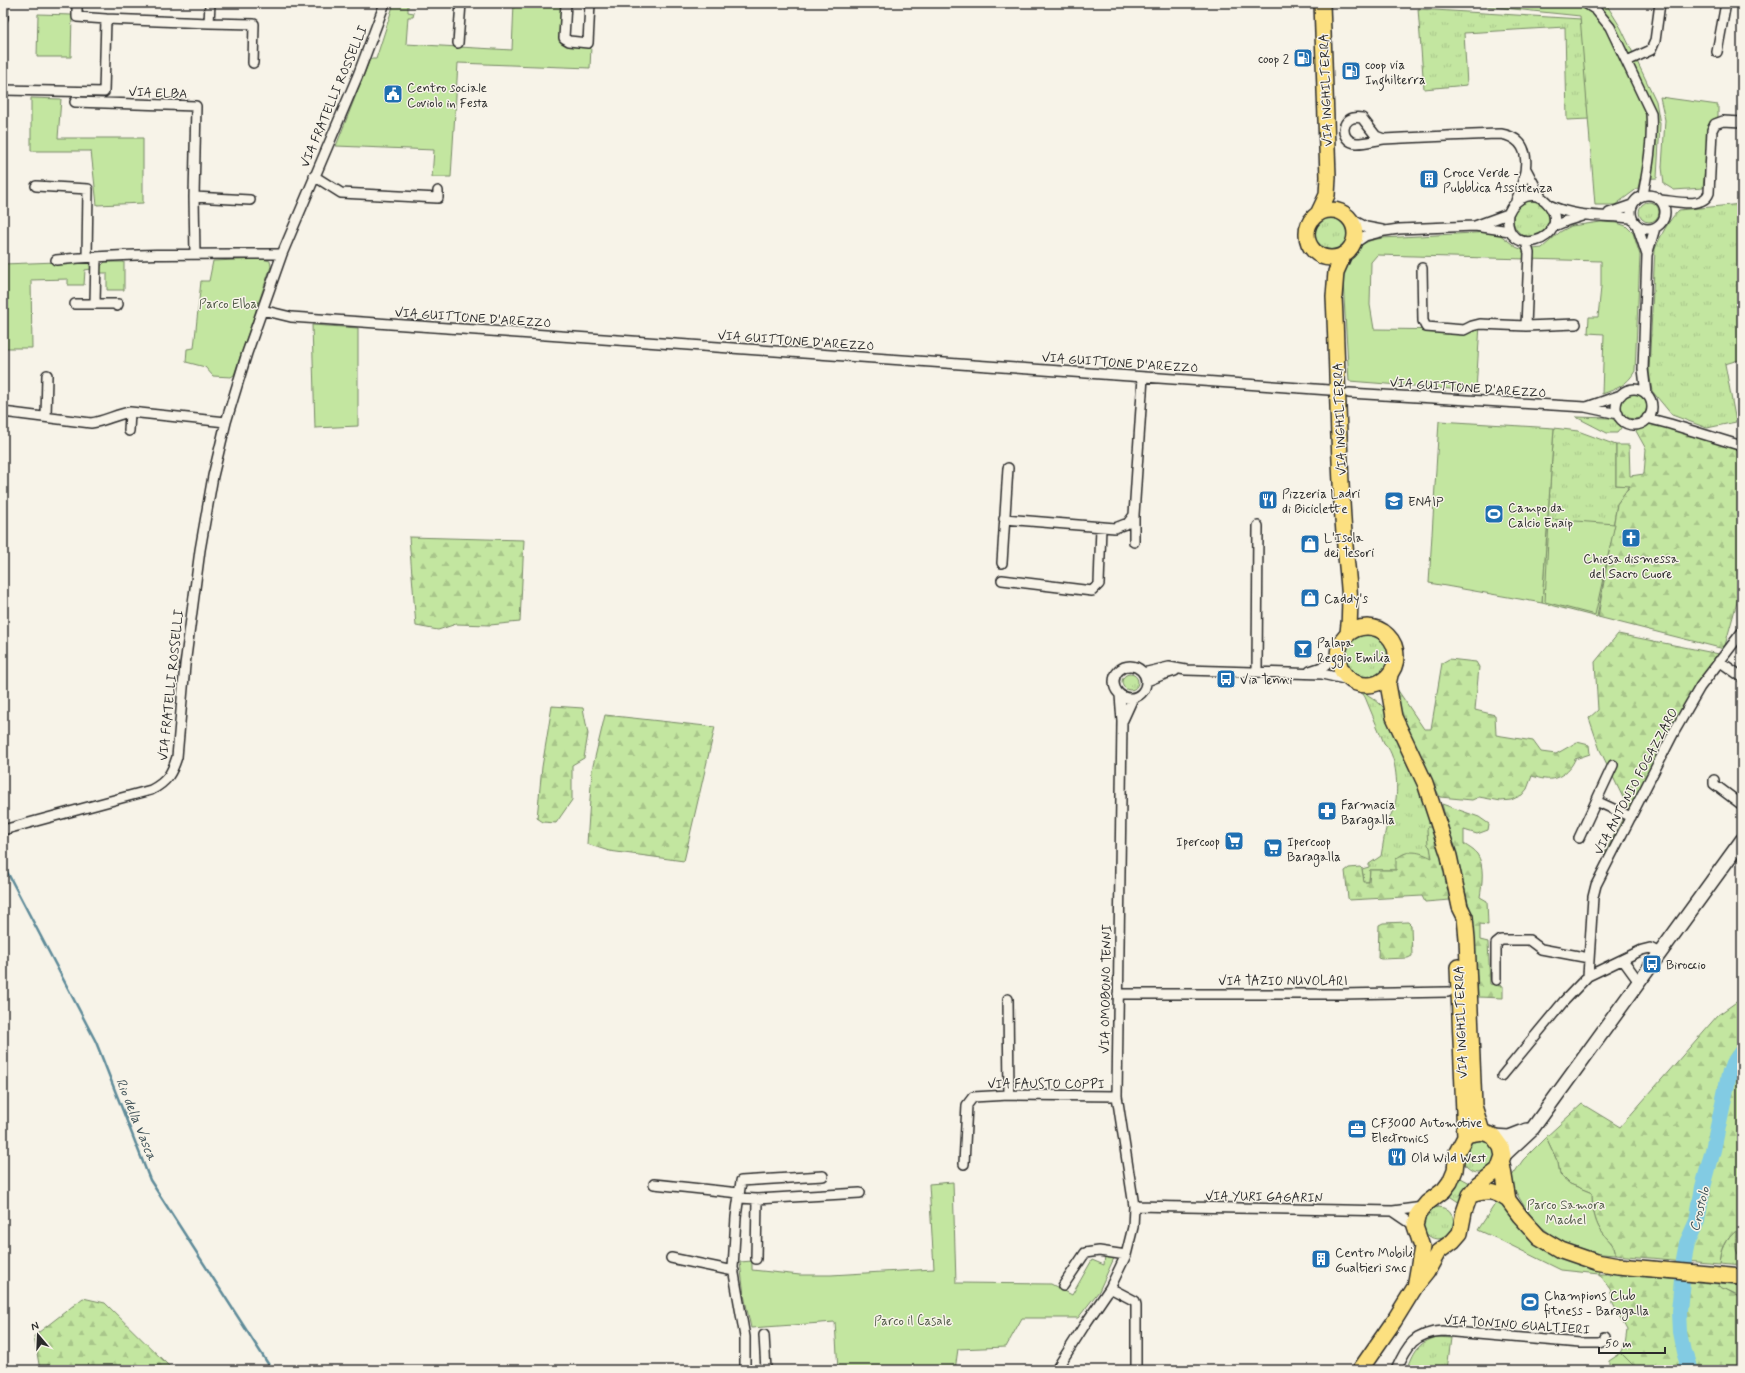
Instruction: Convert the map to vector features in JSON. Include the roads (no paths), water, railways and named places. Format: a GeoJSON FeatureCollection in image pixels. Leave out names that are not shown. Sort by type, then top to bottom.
{"type":"FeatureCollection","features":[{"type":"Feature","properties":{"kind":"main road","name":"VIA INGHILTERRA"},"geometry":{"type":"LineString","coordinates":[[1322,3],[1328,177],[1327,195],[1318,214],[1310,224],[1307,236],[1312,248],[1322,256],[1329,273],[1334,297]]}},
{"type":"Feature","properties":{"kind":"main road","name":"VIA INGHILTERRA"},"geometry":{"type":"LineString","coordinates":[[1328,177],[1334,196],[1355,231],[1348,249],[1336,272],[1334,297],[1344,534],[1351,590],[1351,616],[1348,633],[1343,639],[1337,655]]}},
{"type":"Feature","properties":{"kind":"main road"},"geometry":{"type":"LineString","coordinates":[[1318,214],[1331,210],[1346,216]]}},
{"type":"Feature","properties":{"kind":"main road"},"geometry":{"type":"LineString","coordinates":[[1322,256],[1329,258],[1337,257],[1348,249]]}},
{"type":"Feature","properties":{"kind":"main road","name":"VIA INGHILTERRA"},"geometry":{"type":"LineString","coordinates":[[1351,590],[1360,613],[1371,627],[1384,632],[1393,643],[1396,663],[1390,675],[1388,684],[1394,717]]}},
{"type":"Feature","properties":{"kind":"main road"},"geometry":{"type":"LineString","coordinates":[[1348,633],[1356,629],[1371,627]]}},
{"type":"Feature","properties":{"kind":"main road"},"geometry":{"type":"LineString","coordinates":[[1337,655],[1338,664],[1342,673],[1349,680]]}},
{"type":"Feature","properties":{"kind":"main road"},"geometry":{"type":"LineString","coordinates":[[1364,686],[1378,683],[1390,675]]}},
{"type":"Feature","properties":{"kind":"main road","name":"VIA INGHILTERRA"},"geometry":{"type":"LineString","coordinates":[[1349,680],[1364,686],[1381,699],[1394,717],[1425,783],[1449,856],[1460,907],[1465,917],[1474,1106],[1487,1134],[1501,1147],[1508,1200]]}},
{"type":"Feature","properties":{"kind":"main road"},"geometry":{"type":"LineString","coordinates":[[1360,1370],[1394,1321],[1415,1286],[1427,1272],[1438,1252],[1445,1245],[1453,1241],[1460,1233],[1464,1212],[1470,1195],[1478,1185],[1498,1170],[1502,1160],[1533,1128],[1742,840]]}},
{"type":"Feature","properties":{"kind":"main road","name":"VIA INGHILTERRA"},"geometry":{"type":"LineString","coordinates":[[1460,907],[1456,918],[1465,1137]]}},
{"type":"Feature","properties":{"kind":"main road"},"geometry":{"type":"LineString","coordinates":[[1415,1286],[1422,1247],[1418,1231],[1418,1214],[1423,1207],[1444,1190],[1450,1182],[1455,1170],[1457,1152],[1465,1137],[1469,1134],[1487,1134],[1509,1137],[1533,1128]]}},
{"type":"Feature","properties":{"kind":"main road"},"geometry":{"type":"LineString","coordinates":[[1470,1195],[1484,1192],[1496,1192],[1508,1200],[1539,1237],[1561,1250],[1596,1262],[1618,1266],[1742,1277]]}},
{"type":"Feature","properties":{"kind":"main road"},"geometry":{"type":"LineString","coordinates":[[1418,1231],[1426,1242],[1432,1245],[1445,1245]]}},
{"type":"Feature","properties":{"kind":"street"},"geometry":{"type":"LineString","coordinates":[[3,3],[3,18]]}},
{"type":"Feature","properties":{"kind":"street"},"geometry":{"type":"LineString","coordinates":[[77,3],[77,17],[254,24],[253,63]]}},
{"type":"Feature","properties":{"kind":"street"},"geometry":{"type":"LineString","coordinates":[[209,23],[210,3]]}},
{"type":"Feature","properties":{"kind":"street","name":"VIA FRATELLI ROSSELLI"},"geometry":{"type":"LineString","coordinates":[[3,830],[151,790],[167,779],[173,770],[177,757],[185,665],[202,538],[213,476],[226,422],[247,353],[282,254],[358,75],[385,3]]}},
{"type":"Feature","properties":{"kind":"street"},"geometry":{"type":"LineString","coordinates":[[458,43],[461,3]]}},
{"type":"Feature","properties":{"kind":"street"},"geometry":{"type":"LineString","coordinates":[[566,3],[564,38],[569,41],[588,43],[590,3]]}},
{"type":"Feature","properties":{"kind":"street"},"geometry":{"type":"LineString","coordinates":[[1585,3],[1596,10],[1610,27],[1650,112],[1652,123],[1648,168],[1642,195],[1634,201],[1632,205],[1604,215]]}},
{"type":"Feature","properties":{"kind":"street"},"geometry":{"type":"LineString","coordinates":[[1627,61],[1651,50],[1654,41],[1660,3]]}},
{"type":"Feature","properties":{"kind":"street"},"geometry":{"type":"LineString","coordinates":[[1717,52],[1726,3]]}},
{"type":"Feature","properties":{"kind":"street"},"geometry":{"type":"LineString","coordinates":[[3,90],[104,92],[106,19]]}},
{"type":"Feature","properties":{"kind":"street","name":"VIA ELBA"},"geometry":{"type":"LineString","coordinates":[[75,102],[196,106],[194,197],[195,254]]}},
{"type":"Feature","properties":{"kind":"street"},"geometry":{"type":"LineString","coordinates":[[1642,195],[1684,203],[1702,201],[1707,198],[1712,130],[1715,124],[1723,121],[1742,122]]}},
{"type":"Feature","properties":{"kind":"street"},"geometry":{"type":"LineString","coordinates":[[1384,140],[1470,135],[1510,136],[1515,138],[1523,148],[1526,169],[1542,199],[1549,205],[1563,212],[1583,216]]}},
{"type":"Feature","properties":{"kind":"street"},"geometry":{"type":"LineString","coordinates":[[1526,169],[1516,200],[1511,206],[1507,220],[1510,231],[1520,240],[1526,242],[1536,242],[1543,239],[1552,228],[1566,221],[1583,216],[1604,215],[1634,222],[1646,229],[1655,228],[1662,223],[1666,213],[1666,208],[1657,197],[1648,168]]}},
{"type":"Feature","properties":{"kind":"street","name":"VIA FRATELLI ROSSELLI"},"geometry":{"type":"LineString","coordinates":[[314,176],[341,193],[438,198],[438,191]]}},
{"type":"Feature","properties":{"kind":"street"},"geometry":{"type":"LineString","coordinates":[[36,186],[88,189],[95,303]]}},
{"type":"Feature","properties":{"kind":"street"},"geometry":{"type":"LineString","coordinates":[[1516,200],[1529,196],[1542,199]]}},
{"type":"Feature","properties":{"kind":"street"},"geometry":{"type":"LineString","coordinates":[[194,197],[250,200]]}},
{"type":"Feature","properties":{"kind":"street"},"geometry":{"type":"LineString","coordinates":[[1666,213],[1684,203]]}},
{"type":"Feature","properties":{"kind":"street"},"geometry":{"type":"LineString","coordinates":[[1549,205],[1554,216],[1552,228]]}},
{"type":"Feature","properties":{"kind":"street"},"geometry":{"type":"LineString","coordinates":[[1632,205],[1634,222],[1647,255]]}},
{"type":"Feature","properties":{"kind":"street"},"geometry":{"type":"LineString","coordinates":[[1475,226],[1508,214]]}},
{"type":"Feature","properties":{"kind":"street"},"geometry":{"type":"LineString","coordinates":[[1346,216],[1366,227],[1385,230],[1475,226],[1510,231]]}},
{"type":"Feature","properties":{"kind":"street"},"geometry":{"type":"LineString","coordinates":[[1646,394],[1634,389],[1621,395],[1616,404],[1618,414],[1621,419],[1630,424],[1640,424],[1649,415],[1651,401],[1646,394],[1642,369],[1647,255],[1655,228]]}},
{"type":"Feature","properties":{"kind":"street"},"geometry":{"type":"LineString","coordinates":[[1348,249],[1365,236],[1385,230]]}},
{"type":"Feature","properties":{"kind":"street"},"geometry":{"type":"LineString","coordinates":[[1526,242],[1529,254],[1526,326]]}},
{"type":"Feature","properties":{"kind":"street"},"geometry":{"type":"LineString","coordinates":[[1529,254],[1536,242]]}},
{"type":"Feature","properties":{"kind":"street"},"geometry":{"type":"LineString","coordinates":[[56,260],[91,257],[195,254],[282,254]]}},
{"type":"Feature","properties":{"kind":"street"},"geometry":{"type":"LineString","coordinates":[[1422,268],[1423,321],[1426,327],[1464,330],[1480,324],[1526,326],[1576,324]]}},
{"type":"Feature","properties":{"kind":"street"},"geometry":{"type":"LineString","coordinates":[[75,304],[118,304],[117,306]]}},
{"type":"Feature","properties":{"kind":"street","name":"VIA GUITTONE D'AREZZO"},"geometry":{"type":"LineString","coordinates":[[262,310],[291,317],[1329,390]]}},
{"type":"Feature","properties":{"kind":"street"},"geometry":{"type":"LineString","coordinates":[[1634,389],[1642,369]]}},
{"type":"Feature","properties":{"kind":"street"},"geometry":{"type":"LineString","coordinates":[[46,417],[47,374]]}},
{"type":"Feature","properties":{"kind":"street"},"geometry":{"type":"LineString","coordinates":[[1134,542],[1134,515],[1143,377]]}},
{"type":"Feature","properties":{"kind":"street","name":"VIA GUITTONE D'AREZZO"},"geometry":{"type":"LineString","coordinates":[[1349,393],[1585,407],[1618,414]]}},
{"type":"Feature","properties":{"kind":"street","name":"VIA GUITTONE D'AREZZO"},"geometry":{"type":"LineString","coordinates":[[1585,407],[1621,395]]}},
{"type":"Feature","properties":{"kind":"street"},"geometry":{"type":"LineString","coordinates":[[3,412],[91,423],[104,421],[122,413],[130,412],[226,422]]}},
{"type":"Feature","properties":{"kind":"street"},"geometry":{"type":"LineString","coordinates":[[128,431],[130,412]]}},
{"type":"Feature","properties":{"kind":"street"},"geometry":{"type":"LineString","coordinates":[[1649,415],[1670,424],[1742,446]]}},
{"type":"Feature","properties":{"kind":"street"},"geometry":{"type":"LineString","coordinates":[[1002,563],[1008,468]]}},
{"type":"Feature","properties":{"kind":"street"},"geometry":{"type":"LineString","coordinates":[[1004,519],[1115,528],[1128,522],[1134,515]]}},
{"type":"Feature","properties":{"kind":"street"},"geometry":{"type":"LineString","coordinates":[[1258,526],[1258,672]]}},
{"type":"Feature","properties":{"kind":"street"},"geometry":{"type":"LineString","coordinates":[[1002,580],[1092,591],[1098,584],[1101,527]]}},
{"type":"Feature","properties":{"kind":"street","name":"VIA ANTONIO FOGAZZARO"},"geometry":{"type":"LineString","coordinates":[[1588,976],[1594,891],[1674,732],[1700,687],[1742,632]]}},
{"type":"Feature","properties":{"kind":"street","name":"VIA OMOBONO TENNI"},"geometry":{"type":"LineString","coordinates":[[1303,673],[1325,666],[1337,655]]}},
{"type":"Feature","properties":{"kind":"street"},"geometry":{"type":"LineString","coordinates":[[1719,661],[1742,678]]}},
{"type":"Feature","properties":{"kind":"street","name":"VIA OMOBONO TENNI"},"geometry":{"type":"LineString","coordinates":[[1056,1370],[1110,1288],[1126,1254],[1133,1227],[1134,1206],[1117,1096],[1122,721],[1120,695],[1114,681],[1119,671],[1129,666],[1134,667],[1145,677],[1145,690],[1142,694],[1133,698],[1122,721]]}},
{"type":"Feature","properties":{"kind":"street","name":"VIA OMOBONO TENNI"},"geometry":{"type":"LineString","coordinates":[[1145,677],[1169,667],[1186,670],[1303,673],[1329,675],[1349,680]]}},
{"type":"Feature","properties":{"kind":"street"},"geometry":{"type":"LineString","coordinates":[[1120,695],[1133,698]]}},
{"type":"Feature","properties":{"kind":"street"},"geometry":{"type":"LineString","coordinates":[[1580,838],[1613,765]]}},
{"type":"Feature","properties":{"kind":"street"},"geometry":{"type":"LineString","coordinates":[[1714,780],[1714,784],[1742,805]]}},
{"type":"Feature","properties":{"kind":"street"},"geometry":{"type":"LineString","coordinates":[[1596,801],[1631,817]]}},
{"type":"Feature","properties":{"kind":"street"},"geometry":{"type":"LineString","coordinates":[[1496,980],[1496,944],[1501,940],[1529,940],[1541,949],[1589,958]]}},
{"type":"Feature","properties":{"kind":"street"},"geometry":{"type":"LineString","coordinates":[[1502,1076],[1564,1001],[1588,976],[1642,950],[1650,948],[1660,953]]}},
{"type":"Feature","properties":{"kind":"street"},"geometry":{"type":"LineString","coordinates":[[1623,960],[1639,982]]}},
{"type":"Feature","properties":{"kind":"street","name":"VIA TAZIO NUVOLARI"},"geometry":{"type":"LineString","coordinates":[[1118,994],[1341,994],[1448,992]]}},
{"type":"Feature","properties":{"kind":"street"},"geometry":{"type":"LineString","coordinates":[[1008,999],[1009,1095]]}},
{"type":"Feature","properties":{"kind":"street","name":"VIA FAUSTO COPPI"},"geometry":{"type":"LineString","coordinates":[[964,1164],[967,1105],[973,1097],[1009,1095],[1117,1096]]}},
{"type":"Feature","properties":{"kind":"street"},"geometry":{"type":"LineString","coordinates":[[745,1370],[745,1337],[734,1271],[734,1241],[741,1181],[822,1176]]}},
{"type":"Feature","properties":{"kind":"street"},"geometry":{"type":"LineString","coordinates":[[654,1184],[757,1200],[860,1193]]}},
{"type":"Feature","properties":{"kind":"street"},"geometry":{"type":"LineString","coordinates":[[756,1259],[757,1200]]}},
{"type":"Feature","properties":{"kind":"street","name":"VIA YURI GAGARIN"},"geometry":{"type":"LineString","coordinates":[[1134,1206],[1393,1211],[1423,1207]]}},
{"type":"Feature","properties":{"kind":"street"},"geometry":{"type":"LineString","coordinates":[[1393,1211],[1418,1231]]}},
{"type":"Feature","properties":{"kind":"street"},"geometry":{"type":"LineString","coordinates":[[1063,1286],[1085,1253],[1099,1251],[1126,1254]]}},
{"type":"Feature","properties":{"kind":"street"},"geometry":{"type":"LineString","coordinates":[[671,1258],[734,1271]]}},
{"type":"Feature","properties":{"kind":"street"},"geometry":{"type":"LineString","coordinates":[[1110,1288],[1135,1301],[1136,1370]]}},
{"type":"Feature","properties":{"kind":"street","name":"VIA TONINO GUALTIERI"},"geometry":{"type":"LineString","coordinates":[[1396,1370],[1405,1351],[1411,1343],[1424,1334],[1443,1331],[1580,1343],[1599,1343],[1604,1341],[1605,1337]]}},
{"type":"Feature","properties":{"kind":"street"},"geometry":{"type":"LineString","coordinates":[[764,1335],[766,1370]]}},
{"type":"Feature","properties":{"kind":"waterway","name":"Rio della Vasca"},"geometry":{"type":"LineString","coordinates":[[3,864],[96,1042],[150,1180],[272,1370]]}},
{"type":"Feature","properties":{"kind":"waterway","name":"Crostolo"},"geometry":{"type":"LineString","coordinates":[[1690,1370],[1684,1352],[1680,1332],[1679,1311],[1684,1259],[1687,1243],[1697,1221],[1703,1187],[1713,1150],[1729,1075],[1733,1064],[1742,1051]]}},
{"type":"Feature","properties":{"kind":"place","name":"coop 2"},"geometry":{"type":"Point","coordinates":[1303,58]}},
{"type":"Feature","properties":{"kind":"place","name":"coop via Inghilterra"},"geometry":{"type":"Point","coordinates":[1351,71]}},
{"type":"Feature","properties":{"kind":"place","name":"Centro sociale Coviolo in Festa"},"geometry":{"type":"Point","coordinates":[393,94]}},
{"type":"Feature","properties":{"kind":"place","name":"Croce Verde - Pubblica Assistenza"},"geometry":{"type":"Point","coordinates":[1429,179]}},
{"type":"Feature","properties":{"kind":"place","name":"Pizzeria Ladri di Biciclette"},"geometry":{"type":"Point","coordinates":[1268,500]}},
{"type":"Feature","properties":{"kind":"place","name":"ENAIP"},"geometry":{"type":"Point","coordinates":[1394,501]}},
{"type":"Feature","properties":{"kind":"place","name":"Campo da Calcio Enaip"},"geometry":{"type":"Point","coordinates":[1494,514]}},
{"type":"Feature","properties":{"kind":"place","name":"Chiesa dismessa del Sacro Cuore"},"geometry":{"type":"Point","coordinates":[1631,538]}},
{"type":"Feature","properties":{"kind":"place","name":"L'Isola dei Tesori"},"geometry":{"type":"Point","coordinates":[1310,544]}},
{"type":"Feature","properties":{"kind":"place","name":"Caddy's"},"geometry":{"type":"Point","coordinates":[1310,598]}},
{"type":"Feature","properties":{"kind":"place","name":"Palapa Reggio Emilia"},"geometry":{"type":"Point","coordinates":[1303,649]}},
{"type":"Feature","properties":{"kind":"place","name":"Via Tenni"},"geometry":{"type":"Point","coordinates":[1226,679]}},
{"type":"Feature","properties":{"kind":"place","name":"Farmacia Baragalla"},"geometry":{"type":"Point","coordinates":[1327,811]}},
{"type":"Feature","properties":{"kind":"place","name":"Ipercoop"},"geometry":{"type":"Point","coordinates":[1234,841]}},
{"type":"Feature","properties":{"kind":"place","name":"Ipercoop Baragalla"},"geometry":{"type":"Point","coordinates":[1273,848]}},
{"type":"Feature","properties":{"kind":"place","name":"Biroccio"},"geometry":{"type":"Point","coordinates":[1652,964]}},
{"type":"Feature","properties":{"kind":"place","name":"CF3000 Automotive Electronics"},"geometry":{"type":"Point","coordinates":[1357,1129]}},
{"type":"Feature","properties":{"kind":"place","name":"Old Wild West"},"geometry":{"type":"Point","coordinates":[1397,1157]}},
{"type":"Feature","properties":{"kind":"place","name":"Centro Mobili Gualtieri snc"},"geometry":{"type":"Point","coordinates":[1321,1259]}},
{"type":"Feature","properties":{"kind":"place","name":"Champions Club fitness - Baragalla"},"geometry":{"type":"Point","coordinates":[1530,1302]}},
{"type":"Feature","properties":{"kind":"park label","name":"Parco Elba"},"geometry":{"type":"Point","coordinates":[228,303]}},
{"type":"Feature","properties":{"kind":"park label","name":"Parco Samora Machel"},"geometry":{"type":"Point","coordinates":[1566,1212]}},
{"type":"Feature","properties":{"kind":"park label","name":"Parco il Casale"},"geometry":{"type":"Point","coordinates":[913,1320]}}]}
